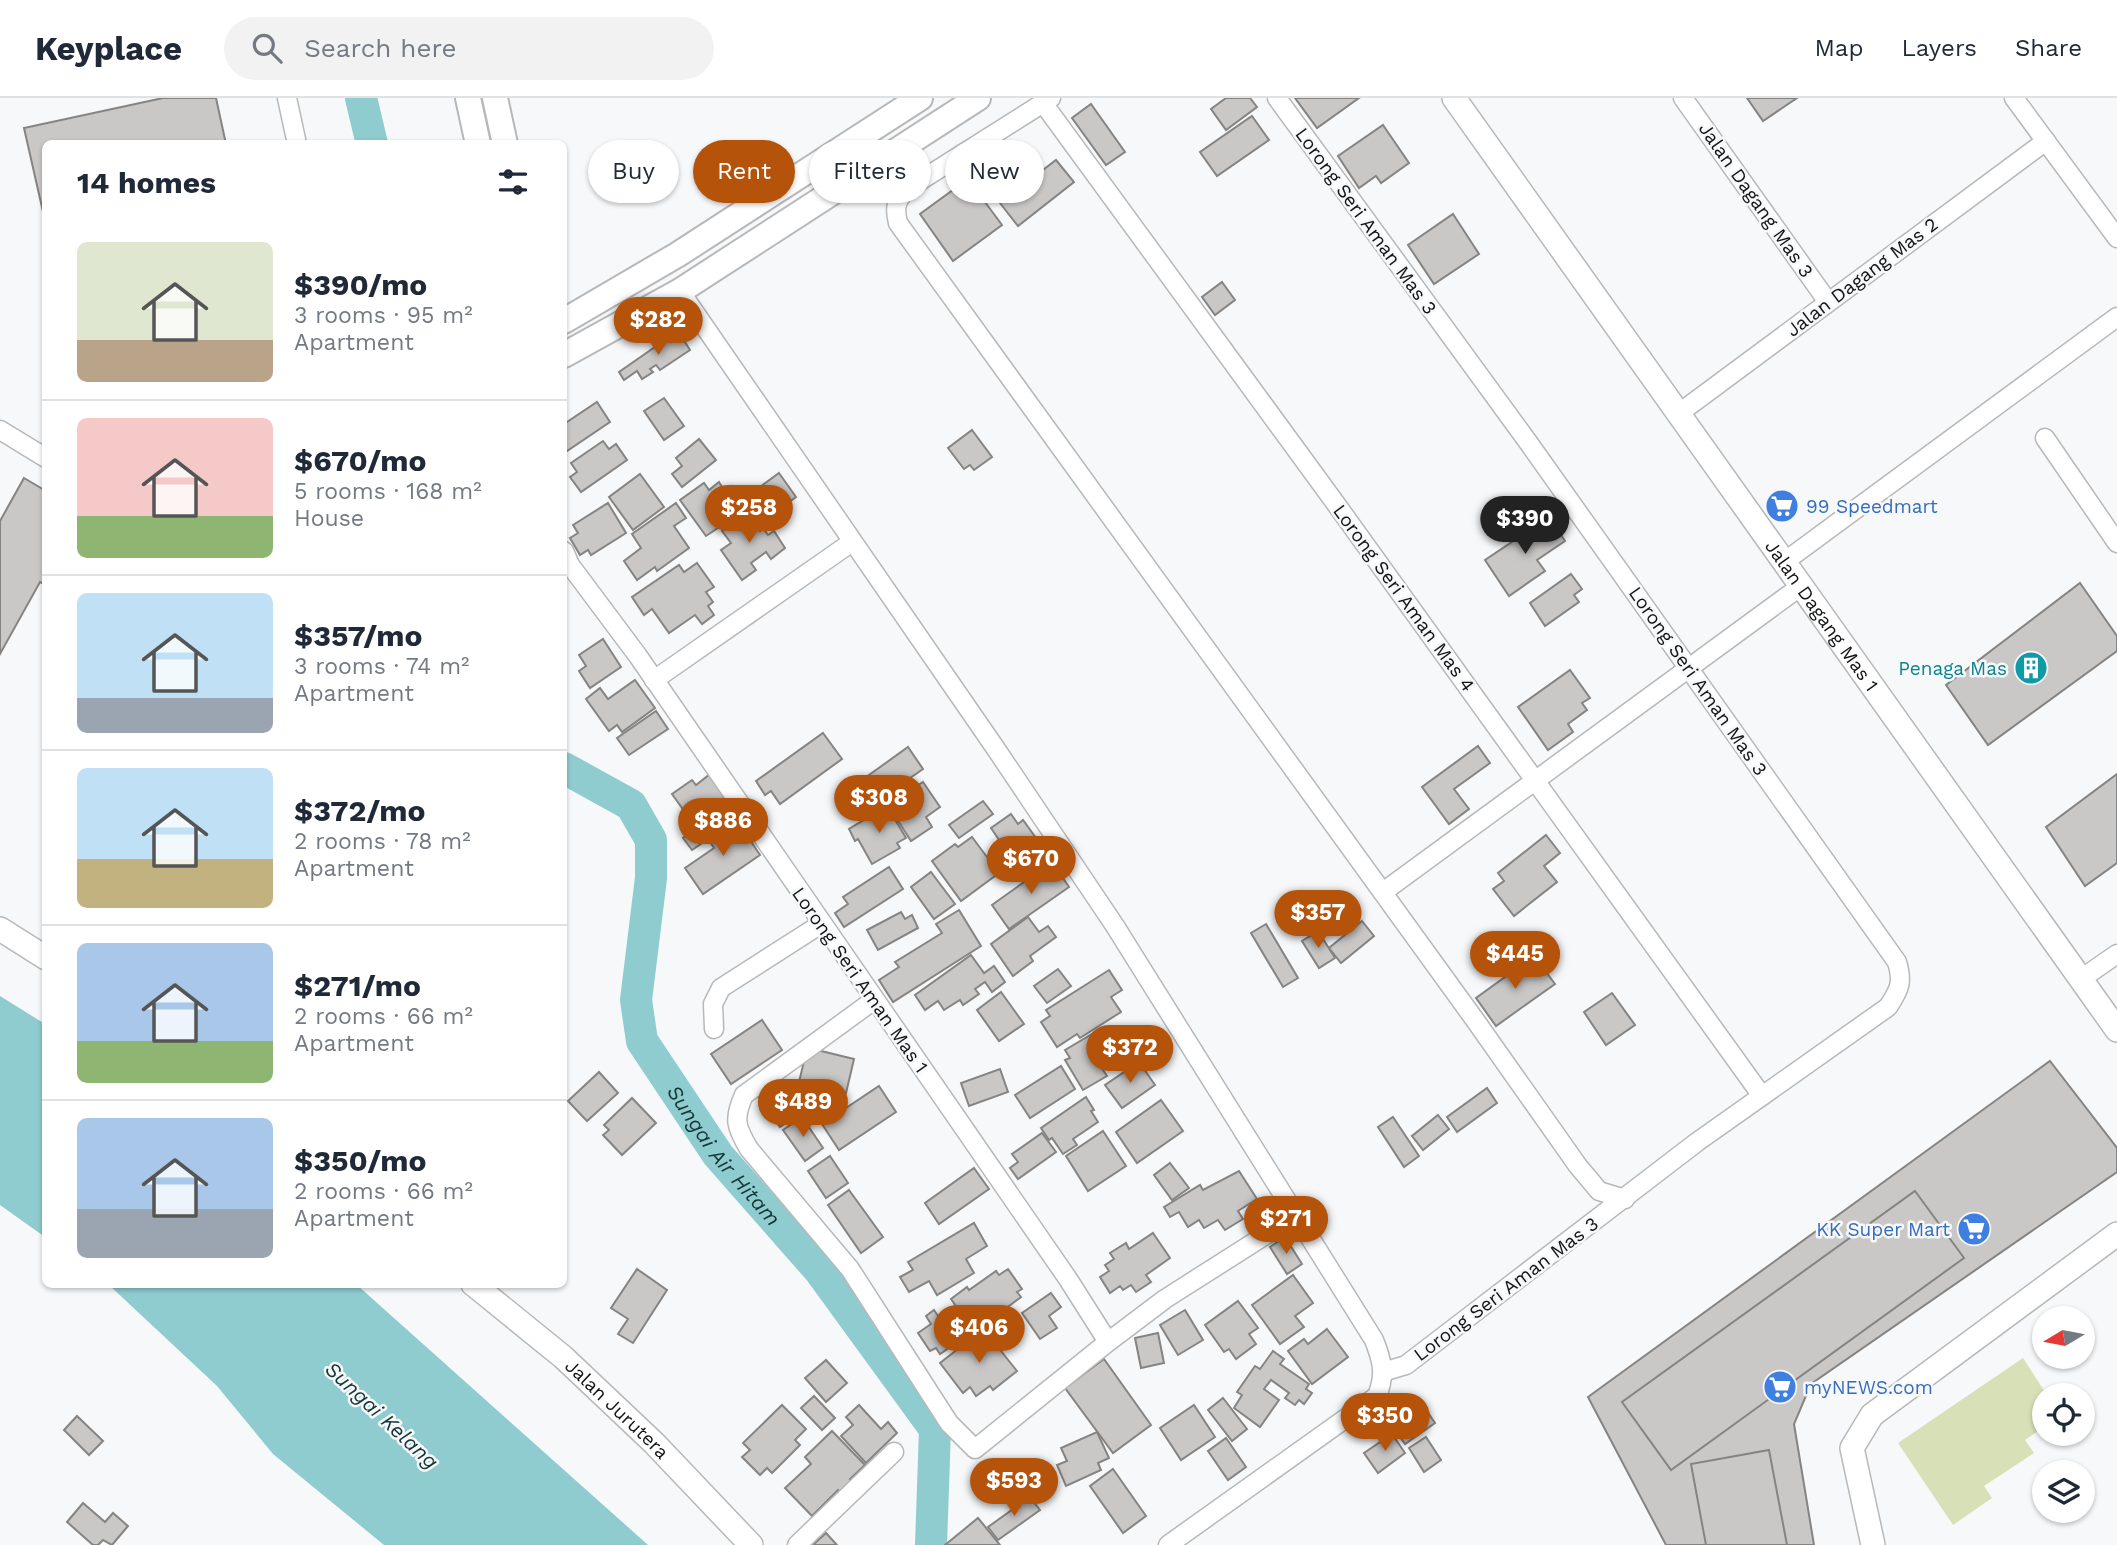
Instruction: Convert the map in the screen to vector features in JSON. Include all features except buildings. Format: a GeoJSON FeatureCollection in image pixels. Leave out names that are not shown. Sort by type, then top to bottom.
{"type":"FeatureCollection","features":[{"type":"Feature","properties":{"kind":"main road"},"geometry":{"type":"LineString","coordinates":[[468,98],[477,140]]}},
{"type":"Feature","properties":{"kind":"main road"},"geometry":{"type":"LineString","coordinates":[[495,98],[504,140]]}},
{"type":"Feature","properties":{"kind":"main road"},"geometry":{"type":"LineString","coordinates":[[567,319],[677,255],[920,98]]}},
{"type":"Feature","properties":{"kind":"main road"},"geometry":{"type":"LineString","coordinates":[[567,353],[680,291],[978,98]]}},
{"type":"Feature","properties":{"kind":"street"},"geometry":{"type":"LineString","coordinates":[[287,98],[295,140]]}},
{"type":"Feature","properties":{"kind":"street","name":"Lorong Seri Aman Mas 3"},"geometry":{"type":"LineString","coordinates":[[1277,98],[1688,667],[1897,962],[1902,978],[1897,994],[1888,1007],[1697,1142],[1406,1365],[1383,1372]]}},
{"type":"Feature","properties":{"kind":"street","name":"Jalan Dagang Mas 1"},"geometry":{"type":"LineString","coordinates":[[1454,98],[2117,1030]]}},
{"type":"Feature","properties":{"kind":"street","name":"Jalan Dagang Mas 3"},"geometry":{"type":"LineString","coordinates":[[1683,98],[1828,302]]}},
{"type":"Feature","properties":{"kind":"street"},"geometry":{"type":"LineString","coordinates":[[2014,98],[2117,237]]}},
{"type":"Feature","properties":{"kind":"street","name":"Lorong Seri Aman Mas 3"},"geometry":{"type":"LineString","coordinates":[[1047,100],[907,189],[894,210],[898,223],[1578,1166],[1599,1191],[1625,1199]]}},
{"type":"Feature","properties":{"kind":"street","name":"Lorong Seri Aman Mas 4"},"geometry":{"type":"LineString","coordinates":[[1047,100],[1762,1096]]}},
{"type":"Feature","properties":{"kind":"street","name":"Jalan Dagang Mas 2"},"geometry":{"type":"LineString","coordinates":[[1678,414],[2046,141]]}},
{"type":"Feature","properties":{"kind":"street"},"geometry":{"type":"LineString","coordinates":[[680,291],[1115,926],[1374,1339],[1383,1363],[1383,1382],[1377,1396],[1168,1545]]}},
{"type":"Feature","properties":{"kind":"street"},"geometry":{"type":"LineString","coordinates":[[1784,562],[2117,317]]}},
{"type":"Feature","properties":{"kind":"street"},"geometry":{"type":"LineString","coordinates":[[0,430],[42,456]]}},
{"type":"Feature","properties":{"kind":"street"},"geometry":{"type":"LineString","coordinates":[[2045,438],[2117,543]]}},
{"type":"Feature","properties":{"kind":"street"},"geometry":{"type":"LineString","coordinates":[[654,680],[852,542]]}},
{"type":"Feature","properties":{"kind":"street","name":"Lorong Seri Aman Mas 1"},"geometry":{"type":"LineString","coordinates":[[567,558],[1068,1279],[1108,1342]]}},
{"type":"Feature","properties":{"kind":"street"},"geometry":{"type":"LineString","coordinates":[[1383,892],[1801,586]]}},
{"type":"Feature","properties":{"kind":"street"},"geometry":{"type":"LineString","coordinates":[[714,1029],[713,1004],[721,988],[821,924]]}},
{"type":"Feature","properties":{"kind":"street"},"geometry":{"type":"LineString","coordinates":[[0,929],[42,955]]}},
{"type":"Feature","properties":{"kind":"street"},"geometry":{"type":"LineString","coordinates":[[2081,979],[2117,954]]}},
{"type":"Feature","properties":{"kind":"street"},"geometry":{"type":"LineString","coordinates":[[874,1000],[744,1095],[736,1113],[738,1131],[749,1149],[850,1269],[949,1423],[975,1449],[1165,1299],[1297,1215]]}},
{"type":"Feature","properties":{"kind":"street"},"geometry":{"type":"LineString","coordinates":[[1873,1545],[1852,1448],[1872,1415],[2117,1234]]}},
{"type":"Feature","properties":{"kind":"street","name":"Jalan Jurutera"},"geometry":{"type":"LineString","coordinates":[[479,1288],[573,1367],[654,1443],[751,1545]]}},
{"type":"Feature","properties":{"kind":"street"},"geometry":{"type":"LineString","coordinates":[[797,1545],[894,1452]]}},
{"type":"Feature","properties":{"kind":"green space"},"geometry":{"type":"Polygon","coordinates":[[[2023,1358],[2039,1383],[2032,1383],[2032,1435],[2025,1440],[2034,1453],[1984,1486],[1992,1498],[1953,1525],[1898,1443],[2023,1358]]]}},
{"type":"Feature","properties":{"kind":"water"},"geometry":{"type":"Polygon","coordinates":[[[0,996],[42,1022],[42,1235],[0,1205],[0,996]]]}},
{"type":"Feature","properties":{"kind":"water","name":"Sungai Kelang"},"geometry":{"type":"Polygon","coordinates":[[[112,1288],[360,1288],[648,1545],[384,1545],[273,1454],[217,1386],[112,1288]]]}},
{"type":"Feature","properties":{"kind":"waterway","name":"Sungai Air Hitam"},"geometry":{"type":"LineString","coordinates":[[361,98],[371,140]]}},
{"type":"Feature","properties":{"kind":"waterway","name":"Sungai Air Hitam"},"geometry":{"type":"LineString","coordinates":[[567,770],[631,805],[651,840],[651,878],[636,1000],[642,1041],[718,1155],[820,1271],[935,1429],[931,1545]]}},
{"type":"Feature","properties":{"kind":"place","name":"99 Speedmart"},"geometry":{"type":"Point","coordinates":[1782,506]}},
{"type":"Feature","properties":{"kind":"place","name":"Penaga Mas"},"geometry":{"type":"Point","coordinates":[2031,668]}},
{"type":"Feature","properties":{"kind":"place","name":"KK Super Mart"},"geometry":{"type":"Point","coordinates":[1974,1229]}},
{"type":"Feature","properties":{"kind":"place","name":"myNEWS.com"},"geometry":{"type":"Point","coordinates":[1780,1387]}}]}
